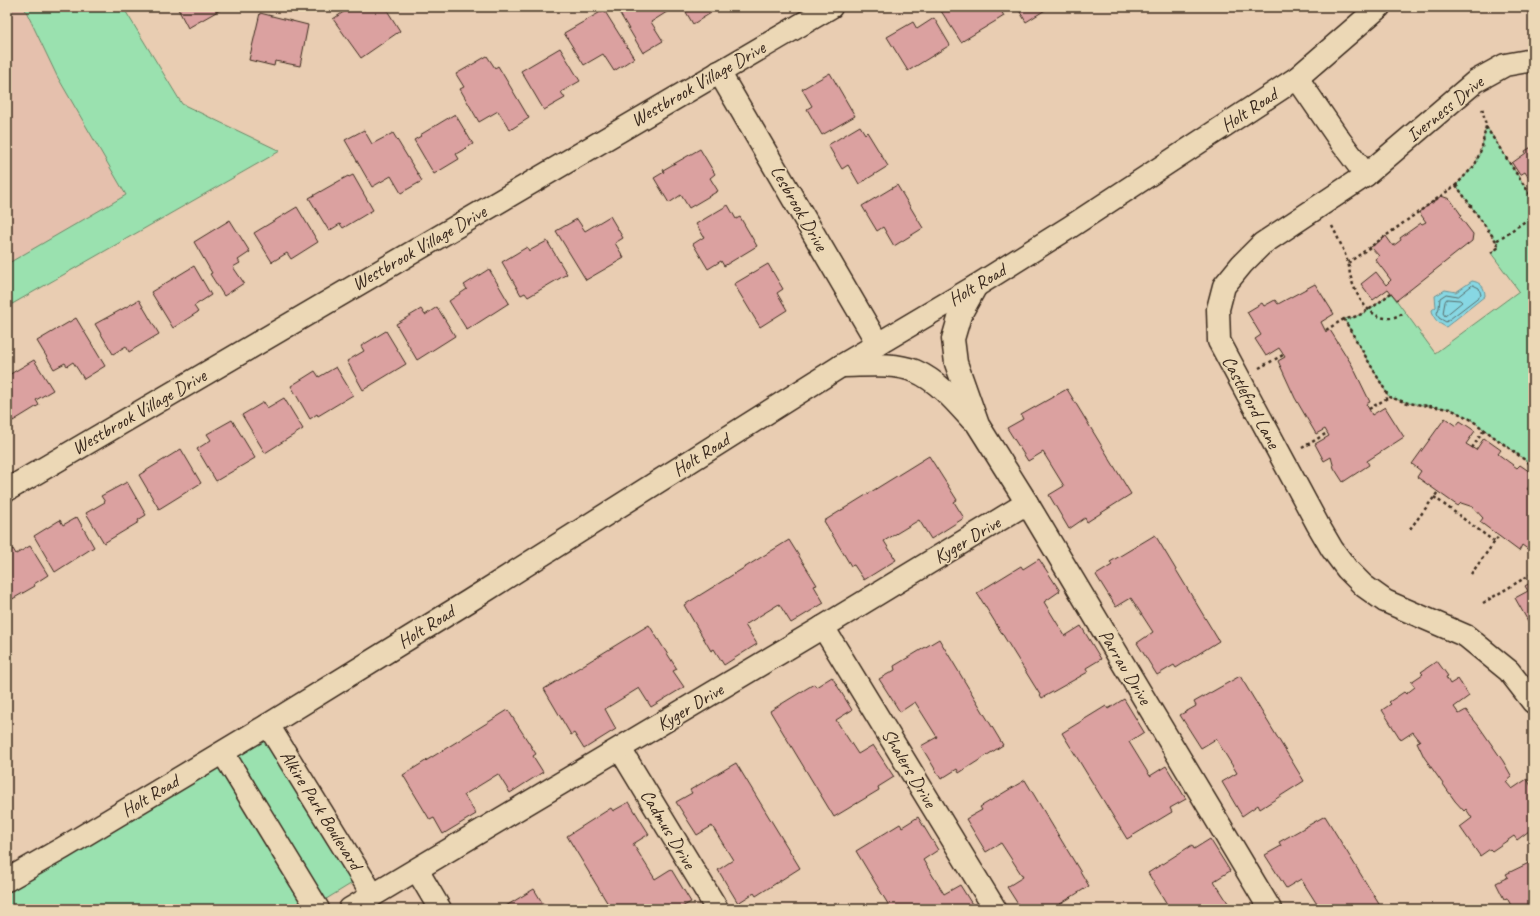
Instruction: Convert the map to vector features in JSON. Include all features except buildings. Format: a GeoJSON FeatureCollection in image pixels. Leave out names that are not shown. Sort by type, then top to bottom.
{"type":"FeatureCollection","features":[{"type":"Feature","properties":{"kind":"street","name":"Westbrook Village Drive"},"geometry":{"type":"LineString","coordinates":[[7,490],[831,7]]}},
{"type":"Feature","properties":{"kind":"street","name":"Holt Road"},"geometry":{"type":"LineString","coordinates":[[7,880],[223,753],[475,597],[841,366],[976,286],[1070,227],[1297,78],[1379,7]]}},
{"type":"Feature","properties":{"kind":"street","name":"Iverness Drive"},"geometry":{"type":"LineString","coordinates":[[1366,175],[1476,81],[1505,65],[1533,60]]}},
{"type":"Feature","properties":{"kind":"street","name":"Lesbrook Drive"},"geometry":{"type":"LineString","coordinates":[[719,72],[878,344]]}},
{"type":"Feature","properties":{"kind":"street"},"geometry":{"type":"LineString","coordinates":[[1297,78],[1341,142],[1366,175]]}},
{"type":"Feature","properties":{"kind":"street","name":"Castleford Lane"},"geometry":{"type":"LineString","coordinates":[[1366,175],[1262,244],[1242,264],[1224,286],[1218,309],[1219,341],[1318,525],[1346,570],[1364,586],[1385,601],[1466,636],[1509,671],[1533,702]]}},
{"type":"Feature","properties":{"kind":"street","name":"Parrau Drive"},"geometry":{"type":"LineString","coordinates":[[976,286],[960,315],[953,340],[956,363],[978,425],[1027,503],[1270,909]]}},
{"type":"Feature","properties":{"kind":"street","name":"Parrau Drive"},"geometry":{"type":"LineString","coordinates":[[841,366],[887,365],[914,370],[930,379],[978,425]]}},
{"type":"Feature","properties":{"kind":"street","name":"Kyger Drive"},"geometry":{"type":"LineString","coordinates":[[350,909],[620,749],[1027,503]]}},
{"type":"Feature","properties":{"kind":"street","name":"Shalers Drive"},"geometry":{"type":"LineString","coordinates":[[823,627],[995,909]]}},
{"type":"Feature","properties":{"kind":"street","name":"Alkire Park Boulevard"},"geometry":{"type":"LineString","coordinates":[[268,725],[373,896]]}},
{"type":"Feature","properties":{"kind":"street","name":"Cadmus Drive"},"geometry":{"type":"LineString","coordinates":[[620,749],[716,909]]}},
{"type":"Feature","properties":{"kind":"street"},"geometry":{"type":"LineString","coordinates":[[223,753],[318,909]]}},
{"type":"Feature","properties":{"kind":"street"},"geometry":{"type":"LineString","coordinates":[[417,870],[440,909]]}},
{"type":"Feature","properties":{"kind":"path"},"geometry":{"type":"LineString","coordinates":[[1476,81],[1486,126],[1533,199]]}},
{"type":"Feature","properties":{"kind":"path"},"geometry":{"type":"LineString","coordinates":[[1348,263],[1456,185],[1475,165],[1482,147],[1486,126]]}},
{"type":"Feature","properties":{"kind":"path"},"geometry":{"type":"LineString","coordinates":[[1456,185],[1496,241],[1499,247],[1491,253]]}},
{"type":"Feature","properties":{"kind":"path"},"geometry":{"type":"LineString","coordinates":[[1323,203],[1348,263],[1351,278],[1356,291],[1362,301],[1376,316],[1387,320],[1397,317],[1403,313]]}},
{"type":"Feature","properties":{"kind":"path"},"geometry":{"type":"LineString","coordinates":[[1496,241],[1533,216]]}},
{"type":"Feature","properties":{"kind":"path"},"geometry":{"type":"LineString","coordinates":[[1326,330],[1344,319],[1350,318],[1369,309],[1391,293]]}},
{"type":"Feature","properties":{"kind":"path"},"geometry":{"type":"LineString","coordinates":[[1344,319],[1389,397],[1408,403],[1450,409],[1470,419],[1533,466]]}},
{"type":"Feature","properties":{"kind":"path"},"geometry":{"type":"LineString","coordinates":[[1369,409],[1389,397]]}},
{"type":"Feature","properties":{"kind":"path"},"geometry":{"type":"LineString","coordinates":[[1472,448],[1484,430]]}},
{"type":"Feature","properties":{"kind":"path"},"geometry":{"type":"LineString","coordinates":[[1283,459],[1327,433]]}},
{"type":"Feature","properties":{"kind":"path"},"geometry":{"type":"LineString","coordinates":[[1410,529],[1438,492]]}},
{"type":"Feature","properties":{"kind":"path"},"geometry":{"type":"LineString","coordinates":[[1434,497],[1495,542]]}},
{"type":"Feature","properties":{"kind":"path"},"geometry":{"type":"LineString","coordinates":[[1472,574],[1499,536]]}},
{"type":"Feature","properties":{"kind":"path"},"geometry":{"type":"LineString","coordinates":[[1483,603],[1533,573]]}},
{"type":"Feature","properties":{"kind":"shaded area"},"geometry":{"type":"Polygon","coordinates":[[[7,7],[24,7],[57,76],[126,195],[7,264],[7,7]]]}},
{"type":"Feature","properties":{"kind":"green space"},"geometry":{"type":"Polygon","coordinates":[[[24,7],[123,7],[182,104],[280,151],[7,307],[7,264],[126,195],[57,76],[24,7]]]}},
{"type":"Feature","properties":{"kind":"green space"},"geometry":{"type":"Polygon","coordinates":[[[1486,126],[1533,199],[1533,466],[1470,419],[1451,409],[1408,403],[1389,397],[1344,319],[1363,313],[1391,293],[1435,353],[1519,291],[1491,253],[1499,247],[1496,241],[1456,185],[1475,165],[1482,147],[1486,126]]]}},
{"type":"Feature","properties":{"kind":"green space"},"geometry":{"type":"Polygon","coordinates":[[[268,725],[362,877],[310,909],[7,909],[7,880],[268,725]]]}},
{"type":"Feature","properties":{"kind":"water"},"geometry":{"type":"Polygon","coordinates":[[[1472,281],[1477,282],[1482,286],[1485,296],[1446,327],[1438,322],[1433,316],[1432,310],[1436,307],[1435,296],[1445,290],[1456,292],[1472,281]]]}}]}
